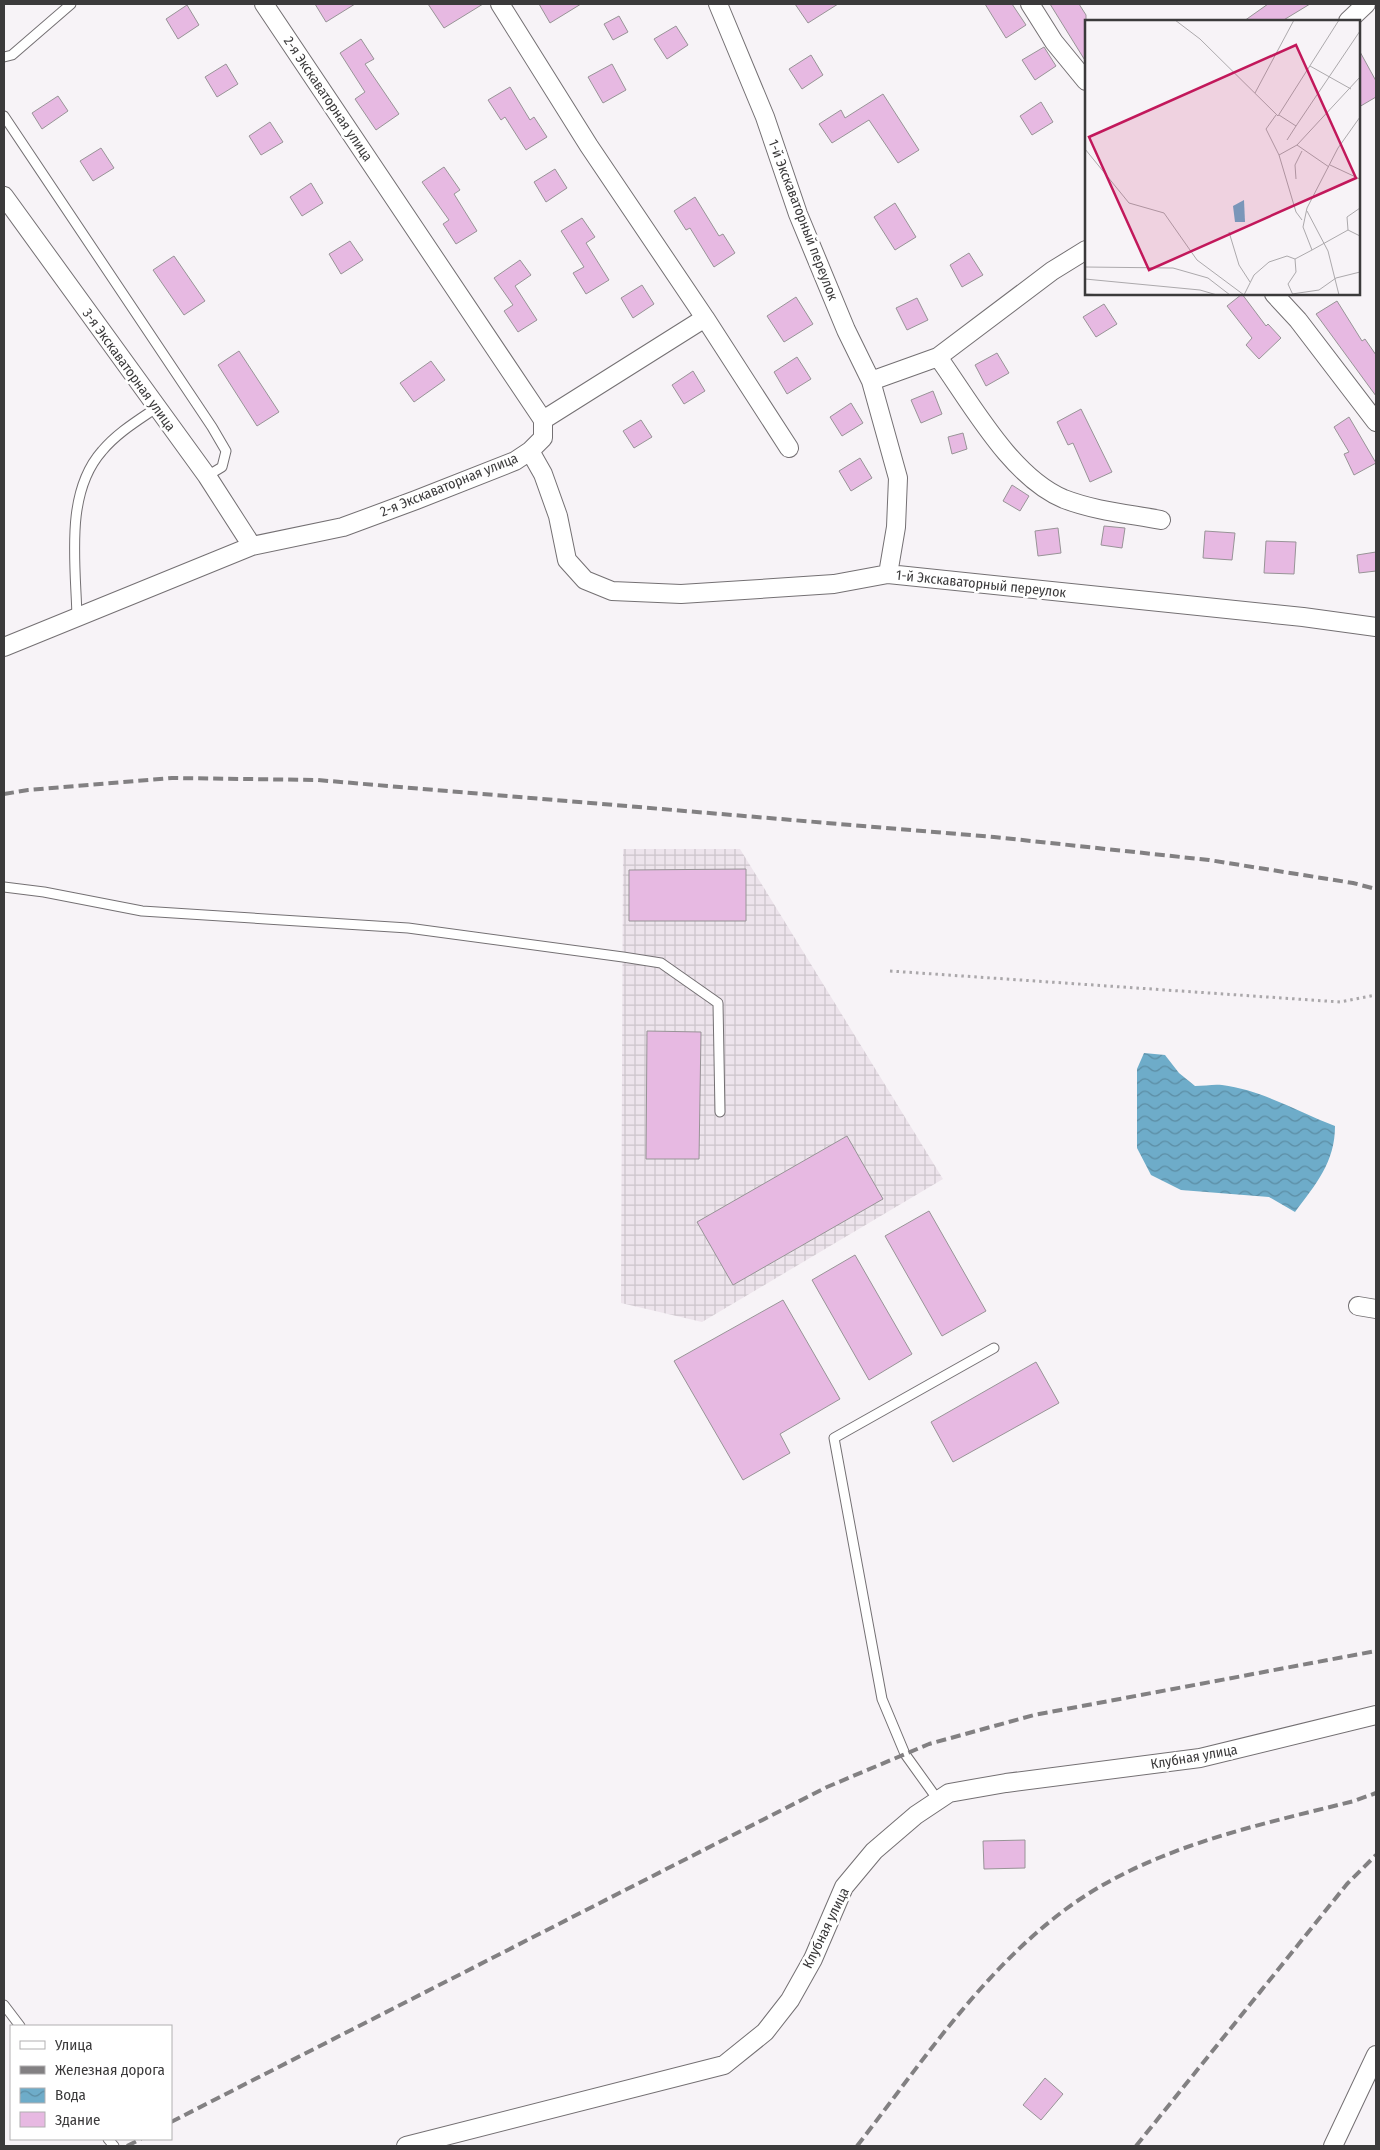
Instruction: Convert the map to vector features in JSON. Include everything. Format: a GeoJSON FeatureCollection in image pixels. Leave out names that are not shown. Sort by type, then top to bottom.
{"type":"FeatureCollection","features":[{"type":"Feature","properties":{"kind":"street","name":"2-я Экскаваторная улица"},"geometry":{"type":"LineString","coordinates":[[4,647],[252,546],[343,527],[515,461],[530,451],[543,438],[543,420],[264,4]]}},
{"type":"Feature","properties":{"kind":"street"},"geometry":{"type":"LineString","coordinates":[[500,4],[593,152],[705,318],[789,448]]}},
{"type":"Feature","properties":{"kind":"street","name":"1-й Экскаваторный переулок"},"geometry":{"type":"LineString","coordinates":[[718,4],[765,117],[798,214],[846,330],[871,381],[898,478],[896,528],[888,574],[1303,617],[1376,627]]}},
{"type":"Feature","properties":{"kind":"street"},"geometry":{"type":"LineString","coordinates":[[1030,4],[1054,42],[1085,80]]}},
{"type":"Feature","properties":{"kind":"street"},"geometry":{"type":"LineString","coordinates":[[1349,20],[1366,4]]}},
{"type":"Feature","properties":{"kind":"street","name":"3-я Экскаваторная улица"},"geometry":{"type":"LineString","coordinates":[[4,196],[207,476],[252,546]]}},
{"type":"Feature","properties":{"kind":"street"},"geometry":{"type":"LineString","coordinates":[[871,381],[938,358],[1052,271],[1085,251]]}},
{"type":"Feature","properties":{"kind":"street"},"geometry":{"type":"LineString","coordinates":[[1275,295],[1298,320],[1376,422]]}},
{"type":"Feature","properties":{"kind":"street"},"geometry":{"type":"LineString","coordinates":[[543,420],[705,318]]}},
{"type":"Feature","properties":{"kind":"street"},"geometry":{"type":"LineString","coordinates":[[938,358],[1006,453],[1036,480],[1062,498],[1095,509],[1162,520]]}},
{"type":"Feature","properties":{"kind":"street"},"geometry":{"type":"LineString","coordinates":[[530,451],[543,474],[558,516],[567,560],[585,580],[612,591],[681,594],[834,584],[888,574]]}},
{"type":"Feature","properties":{"kind":"street"},"geometry":{"type":"LineString","coordinates":[[1358,1306],[1376,1309]]}},
{"type":"Feature","properties":{"kind":"street","name":"Клубная улица"},"geometry":{"type":"LineString","coordinates":[[406,2146],[724,2065],[765,2032],[790,2000],[812,1958],[844,1887],[874,1851],[916,1815],[949,1793],[1006,1783],[1200,1758],[1376,1715]]}},
{"type":"Feature","properties":{"kind":"street"},"geometry":{"type":"LineString","coordinates":[[1333,2146],[1376,2055]]}},
{"type":"Feature","properties":{"kind":"lane"},"geometry":{"type":"LineString","coordinates":[[4,57],[12,55],[71,4]]}},
{"type":"Feature","properties":{"kind":"lane"},"geometry":{"type":"LineString","coordinates":[[4,116],[212,427],[226,451],[222,466],[207,476]]}},
{"type":"Feature","properties":{"kind":"lane"},"geometry":{"type":"LineString","coordinates":[[77,618],[75,531],[82,483],[101,452],[128,427],[156,408]]}},
{"type":"Feature","properties":{"kind":"lane"},"geometry":{"type":"LineString","coordinates":[[4,887],[44,892],[142,911],[408,928],[661,963],[718,1003],[720,1112]]}},
{"type":"Feature","properties":{"kind":"lane"},"geometry":{"type":"LineString","coordinates":[[938,1800],[905,1754],[882,1699],[834,1438],[994,1348]]}},
{"type":"Feature","properties":{"kind":"lane"},"geometry":{"type":"LineString","coordinates":[[4,2005],[19,2025]]}},
{"type":"Feature","properties":{"kind":"path"},"geometry":{"type":"LineString","coordinates":[[890,971],[1340,1002],[1376,995]]}},
{"type":"Feature","properties":{"kind":"shaded area"},"geometry":{"type":"Polygon","coordinates":[[[623,849],[740,849],[943,1179],[702,1322],[621,1303],[623,849]]]}},
{"type":"Feature","properties":{"kind":"water"},"geometry":{"type":"Polygon","coordinates":[[[1144,1053],[1165,1055],[1179,1073],[1195,1086],[1222,1085],[1251,1092],[1280,1102],[1335,1126],[1332,1151],[1328,1162],[1317,1182],[1295,1212],[1269,1197],[1181,1190],[1151,1175],[1137,1148],[1137,1069],[1144,1053]]]}},
{"type":"Feature","properties":{"kind":"building"},"geometry":{"type":"Polygon","coordinates":[[[315,4],[355,4],[326,22],[315,4]]]}},
{"type":"Feature","properties":{"kind":"building"},"geometry":{"type":"Polygon","coordinates":[[[428,4],[483,4],[444,28],[428,4]]]}},
{"type":"Feature","properties":{"kind":"building"},"geometry":{"type":"Polygon","coordinates":[[[539,4],[581,4],[550,23],[539,4]]]}},
{"type":"Feature","properties":{"kind":"building"},"geometry":{"type":"Polygon","coordinates":[[[795,4],[838,4],[808,23],[795,4]]]}},
{"type":"Feature","properties":{"kind":"building"},"geometry":{"type":"Polygon","coordinates":[[[985,4],[1012,4],[1026,25],[1006,38],[985,4]]]}},
{"type":"Feature","properties":{"kind":"building"},"geometry":{"type":"Polygon","coordinates":[[[1050,4],[1079,4],[1086,15],[1085,60],[1050,4]]]}},
{"type":"Feature","properties":{"kind":"building"},"geometry":{"type":"Polygon","coordinates":[[[1268,4],[1310,4],[1284,20],[1245,20],[1268,4]]]}},
{"type":"Feature","properties":{"kind":"building"},"geometry":{"type":"Polygon","coordinates":[[[187,5],[199,25],[178,39],[166,19],[187,5]]]}},
{"type":"Feature","properties":{"kind":"building"},"geometry":{"type":"Polygon","coordinates":[[[619,16],[628,32],[613,40],[604,24],[619,16]]]}},
{"type":"Feature","properties":{"kind":"building"},"geometry":{"type":"Polygon","coordinates":[[[676,26],[688,45],[667,59],[654,39],[676,26]]]}},
{"type":"Feature","properties":{"kind":"building"},"geometry":{"type":"Polygon","coordinates":[[[361,39],[374,59],[365,64],[399,114],[376,130],[355,99],[365,92],[340,53],[361,39]]]}},
{"type":"Feature","properties":{"kind":"building"},"geometry":{"type":"Polygon","coordinates":[[[1044,47],[1056,66],[1035,80],[1022,60],[1044,47]]]}},
{"type":"Feature","properties":{"kind":"building"},"geometry":{"type":"Polygon","coordinates":[[[1360,52],[1376,81],[1376,97],[1360,106],[1360,52]]]}},
{"type":"Feature","properties":{"kind":"building"},"geometry":{"type":"Polygon","coordinates":[[[811,55],[823,75],[802,89],[789,69],[811,55]]]}},
{"type":"Feature","properties":{"kind":"building"},"geometry":{"type":"Polygon","coordinates":[[[226,64],[238,84],[217,97],[205,77],[226,64]]]}},
{"type":"Feature","properties":{"kind":"building"},"geometry":{"type":"Polygon","coordinates":[[[612,64],[626,90],[603,103],[588,77],[612,64]]]}},
{"type":"Feature","properties":{"kind":"building"},"geometry":{"type":"Polygon","coordinates":[[[510,87],[530,120],[534,117],[547,137],[526,150],[505,117],[501,120],[488,100],[510,87]]]}},
{"type":"Feature","properties":{"kind":"building"},"geometry":{"type":"Polygon","coordinates":[[[883,94],[919,150],[898,163],[869,120],[832,143],[819,124],[841,110],[845,118],[883,94]]]}},
{"type":"Feature","properties":{"kind":"building"},"geometry":{"type":"Polygon","coordinates":[[[58,96],[68,111],[42,129],[32,113],[58,96]]]}},
{"type":"Feature","properties":{"kind":"building"},"geometry":{"type":"Polygon","coordinates":[[[1041,102],[1053,122],[1032,135],[1020,116],[1041,102]]]}},
{"type":"Feature","properties":{"kind":"building"},"geometry":{"type":"Polygon","coordinates":[[[270,122],[283,142],[261,155],[249,136],[270,122]]]}},
{"type":"Feature","properties":{"kind":"building"},"geometry":{"type":"Polygon","coordinates":[[[101,148],[114,168],[93,181],[80,161],[101,148]]]}},
{"type":"Feature","properties":{"kind":"building"},"geometry":{"type":"Polygon","coordinates":[[[444,167],[460,190],[454,194],[477,231],[456,244],[443,224],[449,220],[422,182],[444,167]]]}},
{"type":"Feature","properties":{"kind":"building"},"geometry":{"type":"Polygon","coordinates":[[[555,169],[567,188],[546,202],[534,182],[555,169]]]}},
{"type":"Feature","properties":{"kind":"building"},"geometry":{"type":"Polygon","coordinates":[[[311,183],[323,203],[302,216],[290,197],[311,183]]]}},
{"type":"Feature","properties":{"kind":"building"},"geometry":{"type":"Polygon","coordinates":[[[695,197],[719,236],[723,234],[735,253],[714,267],[690,228],[686,230],[674,211],[695,197]]]}},
{"type":"Feature","properties":{"kind":"building"},"geometry":{"type":"Polygon","coordinates":[[[895,203],[916,237],[895,250],[874,217],[895,203]]]}},
{"type":"Feature","properties":{"kind":"building"},"geometry":{"type":"Polygon","coordinates":[[[582,218],[595,237],[586,243],[609,280],[586,294],[573,273],[584,267],[561,231],[582,218]]]}},
{"type":"Feature","properties":{"kind":"building"},"geometry":{"type":"Polygon","coordinates":[[[350,241],[363,260],[341,274],[329,254],[350,241]]]}},
{"type":"Feature","properties":{"kind":"building"},"geometry":{"type":"Polygon","coordinates":[[[969,253],[983,275],[962,287],[950,265],[969,253]]]}},
{"type":"Feature","properties":{"kind":"building"},"geometry":{"type":"Polygon","coordinates":[[[174,256],[205,301],[184,315],[153,270],[174,256]]]}},
{"type":"Feature","properties":{"kind":"building"},"geometry":{"type":"Polygon","coordinates":[[[520,260],[531,275],[515,286],[537,320],[518,332],[504,311],[513,305],[494,278],[520,260]]]}},
{"type":"Feature","properties":{"kind":"building"},"geometry":{"type":"Polygon","coordinates":[[[642,285],[654,304],[633,318],[621,298],[642,285]]]}},
{"type":"Feature","properties":{"kind":"building"},"geometry":{"type":"Polygon","coordinates":[[[1243,295],[1266,326],[1268,324],[1281,338],[1259,359],[1246,345],[1252,338],[1227,306],[1243,295]]]}},
{"type":"Feature","properties":{"kind":"building"},"geometry":{"type":"Polygon","coordinates":[[[796,297],[813,324],[784,342],[767,316],[796,297]]]}},
{"type":"Feature","properties":{"kind":"building"},"geometry":{"type":"Polygon","coordinates":[[[917,298],[928,320],[907,330],[896,308],[917,298]]]}},
{"type":"Feature","properties":{"kind":"building"},"geometry":{"type":"Polygon","coordinates":[[[1337,301],[1362,341],[1365,339],[1376,355],[1376,396],[1316,314],[1337,301]]]}},
{"type":"Feature","properties":{"kind":"building"},"geometry":{"type":"Polygon","coordinates":[[[1104,304],[1117,324],[1096,337],[1083,317],[1104,304]]]}},
{"type":"Feature","properties":{"kind":"building"},"geometry":{"type":"Polygon","coordinates":[[[239,351],[279,412],[257,426],[218,365],[239,351]]]}},
{"type":"Feature","properties":{"kind":"building"},"geometry":{"type":"Polygon","coordinates":[[[997,353],[1009,373],[986,386],[975,365],[997,353]]]}},
{"type":"Feature","properties":{"kind":"building"},"geometry":{"type":"Polygon","coordinates":[[[797,357],[811,379],[787,394],[774,372],[797,357]]]}},
{"type":"Feature","properties":{"kind":"building"},"geometry":{"type":"Polygon","coordinates":[[[431,361],[445,380],[414,402],[400,383],[431,361]]]}},
{"type":"Feature","properties":{"kind":"building"},"geometry":{"type":"Polygon","coordinates":[[[693,371],[705,391],[684,404],[672,385],[693,371]]]}},
{"type":"Feature","properties":{"kind":"building"},"geometry":{"type":"Polygon","coordinates":[[[933,391],[942,414],[921,423],[911,400],[933,391]]]}},
{"type":"Feature","properties":{"kind":"building"},"geometry":{"type":"Polygon","coordinates":[[[851,403],[863,423],[842,436],[830,417],[851,403]]]}},
{"type":"Feature","properties":{"kind":"building"},"geometry":{"type":"Polygon","coordinates":[[[1081,409],[1112,472],[1090,482],[1073,443],[1068,445],[1057,422],[1081,409]]]}},
{"type":"Feature","properties":{"kind":"building"},"geometry":{"type":"Polygon","coordinates":[[[1349,417],[1376,463],[1354,475],[1344,454],[1349,452],[1334,427],[1349,417]]]}},
{"type":"Feature","properties":{"kind":"building"},"geometry":{"type":"Polygon","coordinates":[[[641,420],[652,437],[634,448],[623,431],[641,420]]]}},
{"type":"Feature","properties":{"kind":"building"},"geometry":{"type":"Polygon","coordinates":[[[963,433],[967,449],[952,454],[948,437],[963,433]]]}},
{"type":"Feature","properties":{"kind":"building"},"geometry":{"type":"Polygon","coordinates":[[[860,458],[872,478],[851,491],[839,471],[860,458]]]}},
{"type":"Feature","properties":{"kind":"building"},"geometry":{"type":"Polygon","coordinates":[[[1012,485],[1029,496],[1020,511],[1003,501],[1012,485]]]}},
{"type":"Feature","properties":{"kind":"building"},"geometry":{"type":"Polygon","coordinates":[[[1104,526],[1125,528],[1122,548],[1101,545],[1104,526]]]}},
{"type":"Feature","properties":{"kind":"building"},"geometry":{"type":"Polygon","coordinates":[[[1058,528],[1061,553],[1038,556],[1035,531],[1058,528]]]}},
{"type":"Feature","properties":{"kind":"building"},"geometry":{"type":"Polygon","coordinates":[[[1205,531],[1235,533],[1232,560],[1203,558],[1205,531]]]}},
{"type":"Feature","properties":{"kind":"building"},"geometry":{"type":"Polygon","coordinates":[[[1266,541],[1296,542],[1294,574],[1264,573],[1266,541]]]}},
{"type":"Feature","properties":{"kind":"building"},"geometry":{"type":"Polygon","coordinates":[[[1376,552],[1376,571],[1359,573],[1357,555],[1376,552]]]}},
{"type":"Feature","properties":{"kind":"building"},"geometry":{"type":"Polygon","coordinates":[[[746,869],[746,921],[629,921],[629,870],[746,869]]]}},
{"type":"Feature","properties":{"kind":"building"},"geometry":{"type":"Polygon","coordinates":[[[647,1031],[701,1032],[699,1159],[646,1159],[647,1031]]]}},
{"type":"Feature","properties":{"kind":"building"},"geometry":{"type":"Polygon","coordinates":[[[847,1136],[883,1199],[733,1285],[697,1222],[847,1136]]]}},
{"type":"Feature","properties":{"kind":"building"},"geometry":{"type":"Polygon","coordinates":[[[929,1211],[986,1311],[942,1336],[885,1236],[929,1211]]]}},
{"type":"Feature","properties":{"kind":"building"},"geometry":{"type":"Polygon","coordinates":[[[855,1255],[912,1354],[869,1380],[812,1280],[855,1255]]]}},
{"type":"Feature","properties":{"kind":"building"},"geometry":{"type":"Polygon","coordinates":[[[783,1300],[840,1399],[780,1434],[790,1453],[743,1480],[674,1361],[783,1300]]]}},
{"type":"Feature","properties":{"kind":"building"},"geometry":{"type":"Polygon","coordinates":[[[1036,1362],[1059,1403],[953,1462],[931,1422],[1036,1362]]]}},
{"type":"Feature","properties":{"kind":"building"},"geometry":{"type":"Polygon","coordinates":[[[1025,1840],[1025,1868],[984,1869],[983,1841],[1025,1840]]]}},
{"type":"Feature","properties":{"kind":"building"},"geometry":{"type":"Polygon","coordinates":[[[1045,2078],[1063,2094],[1041,2120],[1023,2105],[1045,2078]]]}},
{"type":"Feature","properties":{"kind":"railway"},"geometry":{"type":"LineString","coordinates":[[4,794],[28,790],[172,778],[317,780],[994,837],[1209,860],[1353,883],[1376,889]]}},
{"type":"Feature","properties":{"kind":"railway"},"geometry":{"type":"LineString","coordinates":[[172,2121],[827,1787],[929,1744],[1034,1715],[1376,1651]]}},
{"type":"Feature","properties":{"kind":"railway"},"geometry":{"type":"LineString","coordinates":[[857,2146],[979,1990],[1006,1961],[1066,1909],[1098,1888],[1133,1869],[1168,1854],[1204,1841],[1354,1801],[1376,1793]]}},
{"type":"Feature","properties":{"kind":"railway"},"geometry":{"type":"LineString","coordinates":[[1136,2146],[1347,1884],[1376,1855]]}},
{"type":"Feature","properties":{"kind":"railway"},"geometry":{"type":"LineString","coordinates":[[127,2146],[139,2140]]}}]}
